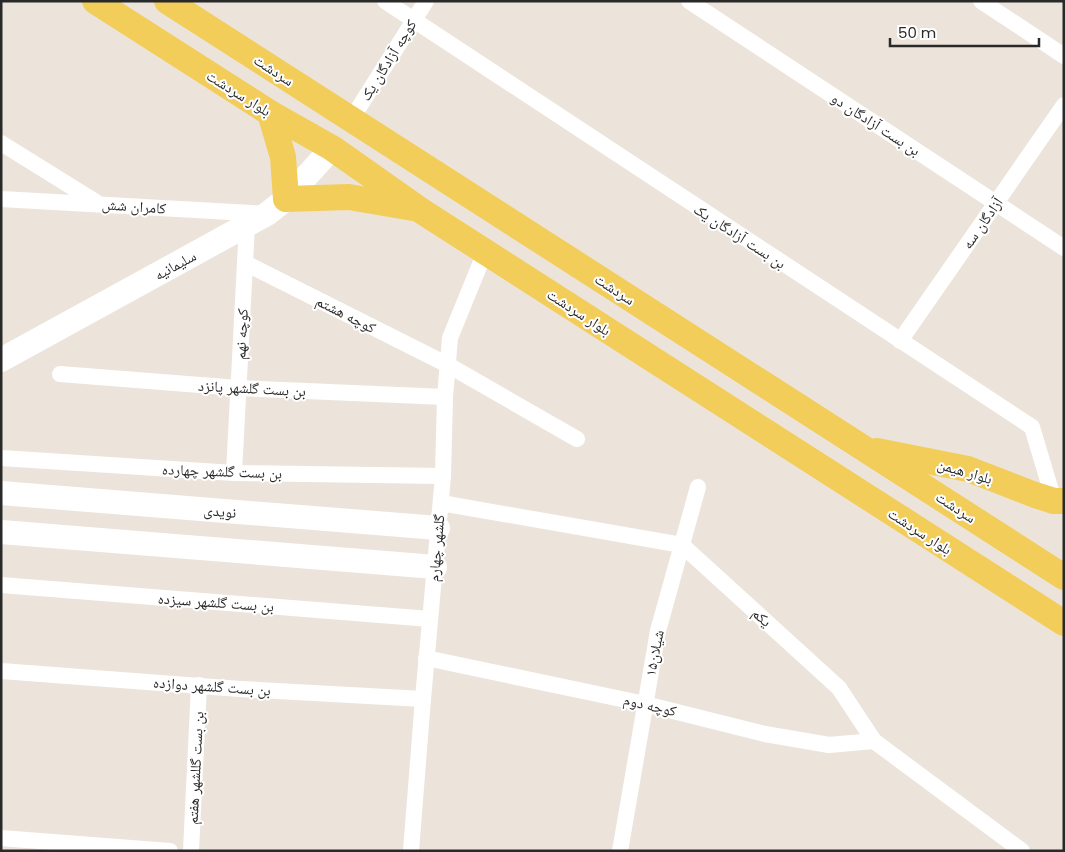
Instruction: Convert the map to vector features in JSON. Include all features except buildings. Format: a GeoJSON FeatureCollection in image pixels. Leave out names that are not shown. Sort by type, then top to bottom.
{"type":"FeatureCollection","features":[{"type":"Feature","properties":{"kind":"main road","name":"بلوار سردشت"},"geometry":{"type":"LineString","coordinates":[[95,1],[270,114],[332,148],[420,210],[1064,622]]}},
{"type":"Feature","properties":{"kind":"main road","name":"سردشت"},"geometry":{"type":"LineString","coordinates":[[167,1],[1064,576]]}},
{"type":"Feature","properties":{"kind":"main road"},"geometry":{"type":"LineString","coordinates":[[270,114],[283,157],[277,206],[349,198],[420,210]]}},
{"type":"Feature","properties":{"kind":"main road"},"geometry":{"type":"LineString","coordinates":[[332,148],[351,120]]}},
{"type":"Feature","properties":{"kind":"main road","name":"بلوار هیمن"},"geometry":{"type":"LineString","coordinates":[[864,448],[968,468],[1059,501]]}},
{"type":"Feature","properties":{"kind":"street","name":"بن بست آزادگان یک"},"geometry":{"type":"LineString","coordinates":[[385,1],[1032,426],[1059,501]]}},
{"type":"Feature","properties":{"kind":"street","name":"کوچه آزادگان یک"},"geometry":{"type":"LineString","coordinates":[[351,120],[426,1]]}},
{"type":"Feature","properties":{"kind":"street","name":"بن بست آزادگان دو"},"geometry":{"type":"LineString","coordinates":[[688,1],[1064,248]]}},
{"type":"Feature","properties":{"kind":"street"},"geometry":{"type":"LineString","coordinates":[[981,1],[1064,56]]}},
{"type":"Feature","properties":{"kind":"street","name":"آزادگان سه"},"geometry":{"type":"LineString","coordinates":[[900,341],[1064,105]]}},
{"type":"Feature","properties":{"kind":"street"},"geometry":{"type":"LineString","coordinates":[[1,142],[98,203]]}},
{"type":"Feature","properties":{"kind":"street","name":"سلیمانیه"},"geometry":{"type":"LineString","coordinates":[[1,360],[247,225],[277,206],[332,148]]}},
{"type":"Feature","properties":{"kind":"street","name":"کامران شش"},"geometry":{"type":"LineString","coordinates":[[1,199],[98,203],[277,206]]}},
{"type":"Feature","properties":{"kind":"street","name":"کوچه نهم"},"geometry":{"type":"LineString","coordinates":[[234,473],[247,225]]}},
{"type":"Feature","properties":{"kind":"street","name":"گلشهر چهارم"},"geometry":{"type":"LineString","coordinates":[[411,851],[422,699],[441,503],[444,397],[450,338],[485,252]]}},
{"type":"Feature","properties":{"kind":"street","name":"کوچه هشتم"},"geometry":{"type":"LineString","coordinates":[[245,263],[448,365],[577,439]]}},
{"type":"Feature","properties":{"kind":"street","name":"بن بست گلشهر پانزد"},"geometry":{"type":"LineString","coordinates":[[60,374],[238,388],[444,397]]}},
{"type":"Feature","properties":{"kind":"street","name":"بن بست گلشهر چهارده"},"geometry":{"type":"LineString","coordinates":[[1,458],[234,473],[443,476]]}},
{"type":"Feature","properties":{"kind":"street","name":"شیلان۱۵"},"geometry":{"type":"LineString","coordinates":[[620,851],[658,631],[698,487]]}},
{"type":"Feature","properties":{"kind":"street","name":"نویدی"},"geometry":{"type":"LineString","coordinates":[[1,493],[438,528]]}},
{"type":"Feature","properties":{"kind":"street"},"geometry":{"type":"LineString","coordinates":[[441,503],[682,545]]}},
{"type":"Feature","properties":{"kind":"street"},"geometry":{"type":"LineString","coordinates":[[1,532],[435,567]]}},
{"type":"Feature","properties":{"kind":"street","name":"یکم"},"geometry":{"type":"LineString","coordinates":[[682,545],[839,688],[874,741],[1022,851]]}},
{"type":"Feature","properties":{"kind":"street","name":"بن بست گلشهر سیزده"},"geometry":{"type":"LineString","coordinates":[[1,586],[430,619]]}},
{"type":"Feature","properties":{"kind":"street","name":"کوچه دوم"},"geometry":{"type":"LineString","coordinates":[[426,658],[645,704],[765,734],[829,744],[874,741]]}},
{"type":"Feature","properties":{"kind":"street","name":"بن بست گلشهر دوازده"},"geometry":{"type":"LineString","coordinates":[[1,671],[422,699]]}},
{"type":"Feature","properties":{"kind":"street","name":"بن بست گللشهر هفتم"},"geometry":{"type":"LineString","coordinates":[[191,851],[199,685]]}},
{"type":"Feature","properties":{"kind":"street"},"geometry":{"type":"LineString","coordinates":[[1,838],[40,846],[170,851]]}},
{"type":"Feature","properties":{"kind":"street"},"geometry":{"type":"LineString","coordinates":[[26,851],[40,846]]}}]}
